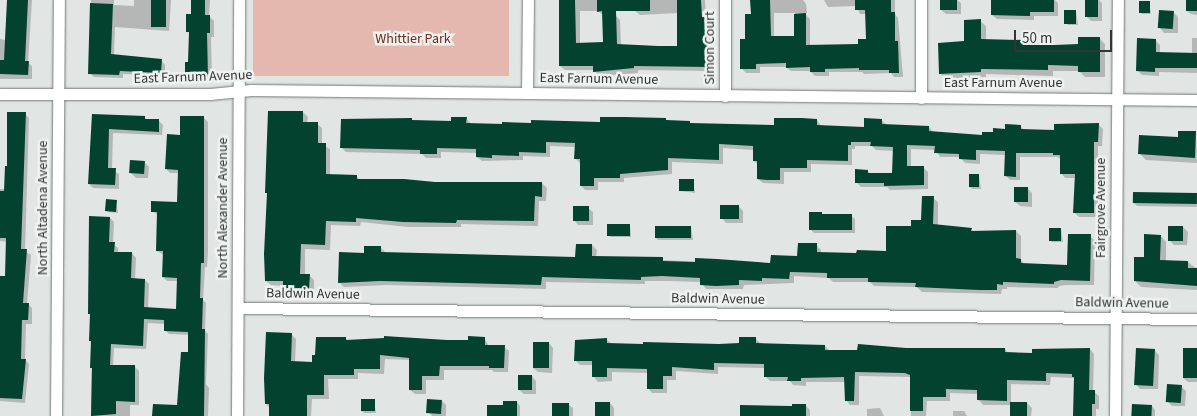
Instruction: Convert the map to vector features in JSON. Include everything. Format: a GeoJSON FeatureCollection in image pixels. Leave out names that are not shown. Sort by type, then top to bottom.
{"type":"FeatureCollection","features":[{"type":"Feature","properties":{"kind":"street","name":"North Altadena Avenue"},"geometry":{"type":"LineString","coordinates":[[56,416],[59,0]]}},
{"type":"Feature","properties":{"kind":"street","name":"North Alexander Avenue"},"geometry":{"type":"LineString","coordinates":[[237,416],[239,0]]}},
{"type":"Feature","properties":{"kind":"street"},"geometry":{"type":"LineString","coordinates":[[528,0],[528,93]]}},
{"type":"Feature","properties":{"kind":"street","name":"Simon Court"},"geometry":{"type":"LineString","coordinates":[[724,96],[725,0]]}},
{"type":"Feature","properties":{"kind":"street"},"geometry":{"type":"LineString","coordinates":[[921,0],[921,98]]}},
{"type":"Feature","properties":{"kind":"street","name":"Fairgrove Avenue"},"geometry":{"type":"LineString","coordinates":[[1115,416],[1118,0]]}},
{"type":"Feature","properties":{"kind":"street","name":"East Farnum Avenue"},"geometry":{"type":"LineString","coordinates":[[0,94],[210,94],[238,91],[1197,100]]}},
{"type":"Feature","properties":{"kind":"street","name":"Baldwin Avenue"},"geometry":{"type":"LineString","coordinates":[[238,308],[1197,319]]}},
{"type":"Feature","properties":{"kind":"green space","name":"Whittier Park"},"geometry":{"type":"Polygon","coordinates":[[[253,0],[509,0],[509,76],[253,76],[253,0]]]}},
{"type":"Feature","properties":{"kind":"building"},"geometry":{"type":"Polygon","coordinates":[[[7,0],[28,0],[25,61],[29,61],[28,75],[0,74],[0,60],[4,60],[7,0]]]}},
{"type":"Feature","properties":{"kind":"building"},"geometry":{"type":"Polygon","coordinates":[[[151,0],[166,0],[166,27],[151,27],[151,0]]]}},
{"type":"Feature","properties":{"kind":"building"},"geometry":{"type":"Polygon","coordinates":[[[191,0],[205,0],[205,15],[210,15],[210,33],[207,33],[208,77],[185,76],[185,62],[188,62],[189,32],[186,32],[186,14],[191,14],[191,0]]]}},
{"type":"Feature","properties":{"kind":"building"},"geometry":{"type":"Polygon","coordinates":[[[559,0],[575,0],[576,43],[603,42],[602,11],[597,12],[597,0],[650,0],[650,11],[616,11],[617,44],[677,46],[677,0],[701,0],[702,17],[707,17],[708,67],[634,66],[634,68],[593,72],[593,66],[559,66],[559,0]]]}},
{"type":"Feature","properties":{"kind":"building"},"geometry":{"type":"Polygon","coordinates":[[[750,0],[770,0],[771,36],[794,36],[794,14],[806,13],[806,45],[858,44],[858,39],[866,39],[865,10],[855,10],[855,0],[891,0],[891,12],[895,12],[895,41],[898,41],[899,73],[889,73],[889,70],[859,70],[859,68],[825,69],[825,72],[810,72],[810,67],[786,68],[786,63],[756,64],[756,69],[740,69],[740,39],[745,39],[745,14],[751,14],[750,0]]]}},
{"type":"Feature","properties":{"kind":"building"},"geometry":{"type":"Polygon","coordinates":[[[940,0],[957,0],[957,10],[940,10],[940,0]]]}},
{"type":"Feature","properties":{"kind":"building"},"geometry":{"type":"Polygon","coordinates":[[[991,0],[1054,0],[1054,12],[1030,12],[1030,16],[991,15],[991,0]]]}},
{"type":"Feature","properties":{"kind":"building"},"geometry":{"type":"Polygon","coordinates":[[[1085,0],[1098,0],[1098,17],[1085,17],[1085,0]]]}},
{"type":"Feature","properties":{"kind":"building"},"geometry":{"type":"Polygon","coordinates":[[[1186,0],[1197,0],[1197,11],[1186,11],[1186,0]]]}},
{"type":"Feature","properties":{"kind":"building"},"geometry":{"type":"Polygon","coordinates":[[[1139,1],[1150,1],[1150,13],[1139,13],[1139,1]]]}},
{"type":"Feature","properties":{"kind":"building"},"geometry":{"type":"Polygon","coordinates":[[[90,3],[113,4],[111,54],[162,59],[161,73],[120,71],[119,75],[88,74],[90,3]]]}},
{"type":"Feature","properties":{"kind":"building"},"geometry":{"type":"Polygon","coordinates":[[[1064,10],[1076,10],[1076,24],[1064,24],[1064,10]]]}},
{"type":"Feature","properties":{"kind":"building"},"geometry":{"type":"Polygon","coordinates":[[[1159,10],[1174,11],[1173,29],[1158,28],[1159,10]]]}},
{"type":"Feature","properties":{"kind":"building"},"geometry":{"type":"Polygon","coordinates":[[[981,19],[981,39],[1023,40],[1023,45],[1055,45],[1078,44],[1078,37],[1100,37],[1100,72],[1078,72],[1078,66],[1048,65],[1048,70],[981,69],[981,72],[939,74],[938,43],[964,41],[964,20],[981,19]]]}},
{"type":"Feature","properties":{"kind":"building"},"geometry":{"type":"Polygon","coordinates":[[[1137,38],[1156,39],[1156,52],[1197,53],[1197,68],[1155,68],[1155,72],[1136,71],[1137,38]]]}},
{"type":"Feature","properties":{"kind":"building"},"geometry":{"type":"Polygon","coordinates":[[[268,111],[303,111],[303,122],[318,122],[318,143],[326,143],[326,174],[357,175],[357,179],[404,179],[435,182],[542,182],[542,197],[535,196],[534,221],[457,220],[456,223],[403,222],[356,218],[356,222],[326,221],[325,245],[301,244],[300,274],[310,274],[309,289],[283,288],[283,281],[265,281],[264,254],[267,193],[265,193],[268,111]]]}},
{"type":"Feature","properties":{"kind":"building"},"geometry":{"type":"Polygon","coordinates":[[[7,112],[26,112],[21,249],[27,249],[23,303],[29,303],[28,320],[22,320],[21,359],[26,359],[22,399],[0,398],[0,276],[5,276],[6,238],[0,238],[0,191],[4,191],[5,166],[7,166],[7,112]]]}},
{"type":"Feature","properties":{"kind":"building"},"geometry":{"type":"Polygon","coordinates":[[[92,114],[145,116],[145,119],[159,119],[159,132],[109,129],[108,168],[116,168],[115,185],[88,184],[92,114]]]}},
{"type":"Feature","properties":{"kind":"building"},"geometry":{"type":"Polygon","coordinates":[[[180,116],[204,116],[204,263],[201,263],[200,298],[203,298],[202,329],[205,329],[204,416],[152,416],[153,404],[177,405],[181,352],[188,352],[188,332],[164,331],[164,320],[144,319],[143,346],[111,344],[110,365],[135,365],[135,402],[116,401],[116,414],[91,416],[92,368],[90,368],[91,341],[89,341],[90,314],[88,314],[89,216],[110,217],[109,242],[115,242],[114,252],[132,252],[131,278],[145,279],[144,307],[176,309],[177,278],[162,277],[163,251],[156,251],[157,212],[151,212],[151,201],[177,202],[178,170],[165,169],[167,134],[180,135],[180,116]]]}},
{"type":"Feature","properties":{"kind":"building"},"geometry":{"type":"Polygon","coordinates":[[[451,117],[467,117],[466,123],[502,124],[502,122],[531,123],[531,120],[600,122],[600,117],[625,117],[666,118],[666,120],[690,121],[690,123],[774,125],[774,118],[802,118],[817,119],[817,125],[864,127],[864,118],[882,119],[882,124],[929,126],[929,131],[982,135],[982,132],[993,132],[993,128],[1005,129],[1005,124],[1021,125],[1021,129],[1054,130],[1054,124],[1099,123],[1098,142],[1094,142],[1094,213],[1073,213],[1075,174],[1060,174],[1060,155],[1053,155],[1053,153],[1016,153],[1016,177],[1004,176],[1005,151],[976,150],[976,160],[959,159],[959,154],[934,153],[935,146],[907,145],[907,166],[924,166],[924,185],[884,186],[884,183],[855,183],[855,169],[868,170],[868,173],[892,173],[893,147],[870,146],[871,142],[851,142],[851,145],[848,145],[848,161],[807,160],[807,168],[780,168],[780,180],[767,180],[757,179],[757,161],[753,161],[753,146],[719,144],[719,160],[668,158],[668,170],[620,174],[620,178],[594,178],[594,186],[580,186],[580,159],[574,159],[575,143],[546,142],[546,153],[519,152],[519,156],[492,155],[492,158],[476,157],[476,149],[437,148],[437,154],[420,154],[420,150],[340,148],[341,119],[412,118],[412,120],[451,121],[451,117]]]}},
{"type":"Feature","properties":{"kind":"building"},"geometry":{"type":"Polygon","coordinates":[[[1178,131],[1196,131],[1195,158],[1138,154],[1139,135],[1178,137],[1178,131]]]}},
{"type":"Feature","properties":{"kind":"building"},"geometry":{"type":"Polygon","coordinates":[[[130,160],[145,161],[144,174],[129,173],[130,160]]]}},
{"type":"Feature","properties":{"kind":"building"},"geometry":{"type":"Polygon","coordinates":[[[969,174],[979,174],[979,187],[969,187],[969,174]]]}},
{"type":"Feature","properties":{"kind":"building"},"geometry":{"type":"Polygon","coordinates":[[[679,179],[694,179],[694,191],[679,191],[679,179]]]}},
{"type":"Feature","properties":{"kind":"building"},"geometry":{"type":"Polygon","coordinates":[[[1014,187],[1028,187],[1028,202],[1014,202],[1014,187]]]}},
{"type":"Feature","properties":{"kind":"building"},"geometry":{"type":"Polygon","coordinates":[[[1133,192],[1197,193],[1197,204],[1133,203],[1133,192]]]}},
{"type":"Feature","properties":{"kind":"building"},"geometry":{"type":"Polygon","coordinates":[[[922,196],[934,196],[933,224],[972,228],[971,231],[1016,230],[1016,258],[1021,259],[1021,263],[1067,265],[1068,234],[1091,234],[1090,281],[1061,280],[1054,282],[1054,284],[1003,282],[1003,285],[997,284],[997,290],[979,290],[915,287],[916,283],[868,282],[868,278],[827,278],[827,273],[790,272],[789,279],[762,278],[762,281],[739,280],[739,285],[716,286],[700,285],[700,278],[662,276],[641,277],[641,280],[542,277],[541,285],[380,281],[338,283],[339,252],[364,253],[364,246],[381,246],[381,252],[575,257],[576,244],[592,244],[592,256],[663,257],[663,261],[695,262],[695,258],[770,263],[771,255],[797,256],[798,243],[817,243],[817,252],[856,253],[857,250],[886,251],[886,226],[911,226],[911,220],[921,220],[922,196]]]}},
{"type":"Feature","properties":{"kind":"building"},"geometry":{"type":"Polygon","coordinates":[[[106,199],[117,200],[116,212],[105,211],[106,199]]]}},
{"type":"Feature","properties":{"kind":"building"},"geometry":{"type":"Polygon","coordinates":[[[720,205],[739,205],[739,219],[720,219],[720,205]]]}},
{"type":"Feature","properties":{"kind":"building"},"geometry":{"type":"Polygon","coordinates":[[[573,206],[589,206],[589,221],[573,221],[573,206]]]}},
{"type":"Feature","properties":{"kind":"building"},"geometry":{"type":"Polygon","coordinates":[[[809,212],[852,214],[852,230],[809,230],[809,212]]]}},
{"type":"Feature","properties":{"kind":"building"},"geometry":{"type":"Polygon","coordinates":[[[607,224],[630,224],[630,236],[607,236],[607,224]]]}},
{"type":"Feature","properties":{"kind":"building"},"geometry":{"type":"Polygon","coordinates":[[[655,226],[691,226],[691,238],[655,238],[655,226]]]}},
{"type":"Feature","properties":{"kind":"building"},"geometry":{"type":"Polygon","coordinates":[[[1168,226],[1183,226],[1183,241],[1168,241],[1168,226]]]}},
{"type":"Feature","properties":{"kind":"building"},"geometry":{"type":"Polygon","coordinates":[[[1049,228],[1061,228],[1061,241],[1049,241],[1049,228]]]}},
{"type":"Feature","properties":{"kind":"building"},"geometry":{"type":"Polygon","coordinates":[[[1144,234],[1161,235],[1160,260],[1188,261],[1188,268],[1197,268],[1197,286],[1134,281],[1134,257],[1144,257],[1144,234]]]}},
{"type":"Feature","properties":{"kind":"building"},"geometry":{"type":"Polygon","coordinates":[[[266,332],[292,333],[291,361],[312,362],[312,355],[315,355],[316,337],[346,337],[346,340],[384,338],[384,336],[468,340],[468,336],[485,337],[485,345],[505,345],[504,368],[489,368],[489,366],[440,366],[439,376],[422,376],[422,390],[409,390],[409,358],[380,355],[380,369],[354,369],[354,375],[324,375],[324,395],[307,395],[307,416],[269,416],[269,404],[265,404],[264,378],[266,332]]]}},
{"type":"Feature","properties":{"kind":"building"},"geometry":{"type":"Polygon","coordinates":[[[739,337],[756,337],[756,343],[825,345],[825,350],[857,350],[858,344],[906,348],[1005,348],[1005,352],[1032,353],[1032,349],[1090,348],[1089,390],[1095,390],[1095,404],[1092,404],[1092,416],[1073,416],[1074,377],[1072,377],[1072,374],[1046,373],[1046,381],[1007,380],[1007,401],[977,400],[977,390],[946,389],[946,397],[923,397],[923,411],[910,411],[910,375],[905,373],[855,372],[854,401],[845,401],[844,377],[801,378],[801,381],[787,381],[788,377],[764,377],[764,364],[714,363],[714,370],[672,367],[672,376],[663,376],[663,389],[647,389],[647,369],[607,368],[607,377],[592,377],[592,361],[574,361],[575,340],[607,338],[607,343],[719,344],[739,343],[739,337]]]}},
{"type":"Feature","properties":{"kind":"building"},"geometry":{"type":"Polygon","coordinates":[[[533,342],[549,342],[549,368],[533,368],[533,342]]]}},
{"type":"Feature","properties":{"kind":"building"},"geometry":{"type":"Polygon","coordinates":[[[1136,348],[1155,349],[1153,386],[1134,385],[1136,348]]]}},
{"type":"Feature","properties":{"kind":"building"},"geometry":{"type":"Polygon","coordinates":[[[1183,348],[1197,348],[1197,378],[1183,378],[1183,348]]]}},
{"type":"Feature","properties":{"kind":"building"},"geometry":{"type":"Polygon","coordinates":[[[518,375],[532,375],[532,390],[518,390],[518,375]]]}},
{"type":"Feature","properties":{"kind":"building"},"geometry":{"type":"Polygon","coordinates":[[[1167,384],[1182,385],[1181,403],[1166,402],[1167,384]]]}},
{"type":"Feature","properties":{"kind":"building"},"geometry":{"type":"Polygon","coordinates":[[[361,399],[375,399],[375,411],[361,411],[361,399]]]}},
{"type":"Feature","properties":{"kind":"building"},"geometry":{"type":"Polygon","coordinates":[[[427,399],[442,400],[441,414],[426,413],[427,399]]]}},
{"type":"Feature","properties":{"kind":"building"},"geometry":{"type":"Polygon","coordinates":[[[503,401],[517,401],[517,416],[487,416],[487,405],[503,405],[503,401]]]}},
{"type":"Feature","properties":{"kind":"building"},"geometry":{"type":"Polygon","coordinates":[[[595,402],[610,402],[610,416],[595,416],[595,402]]]}},
{"type":"Feature","properties":{"kind":"building"},"geometry":{"type":"Polygon","coordinates":[[[1010,402],[1027,402],[1027,416],[1010,416],[1010,402]]]}},
{"type":"Feature","properties":{"kind":"building"},"geometry":{"type":"Polygon","coordinates":[[[552,403],[569,403],[569,416],[552,416],[552,403]]]}},
{"type":"Feature","properties":{"kind":"building"},"geometry":{"type":"Polygon","coordinates":[[[792,404],[806,404],[806,416],[740,416],[740,405],[792,406],[792,404]]]}},
{"type":"Feature","properties":{"kind":"building"},"geometry":{"type":"Polygon","coordinates":[[[1132,404],[1152,405],[1151,416],[1131,416],[1132,404]]]}}]}
